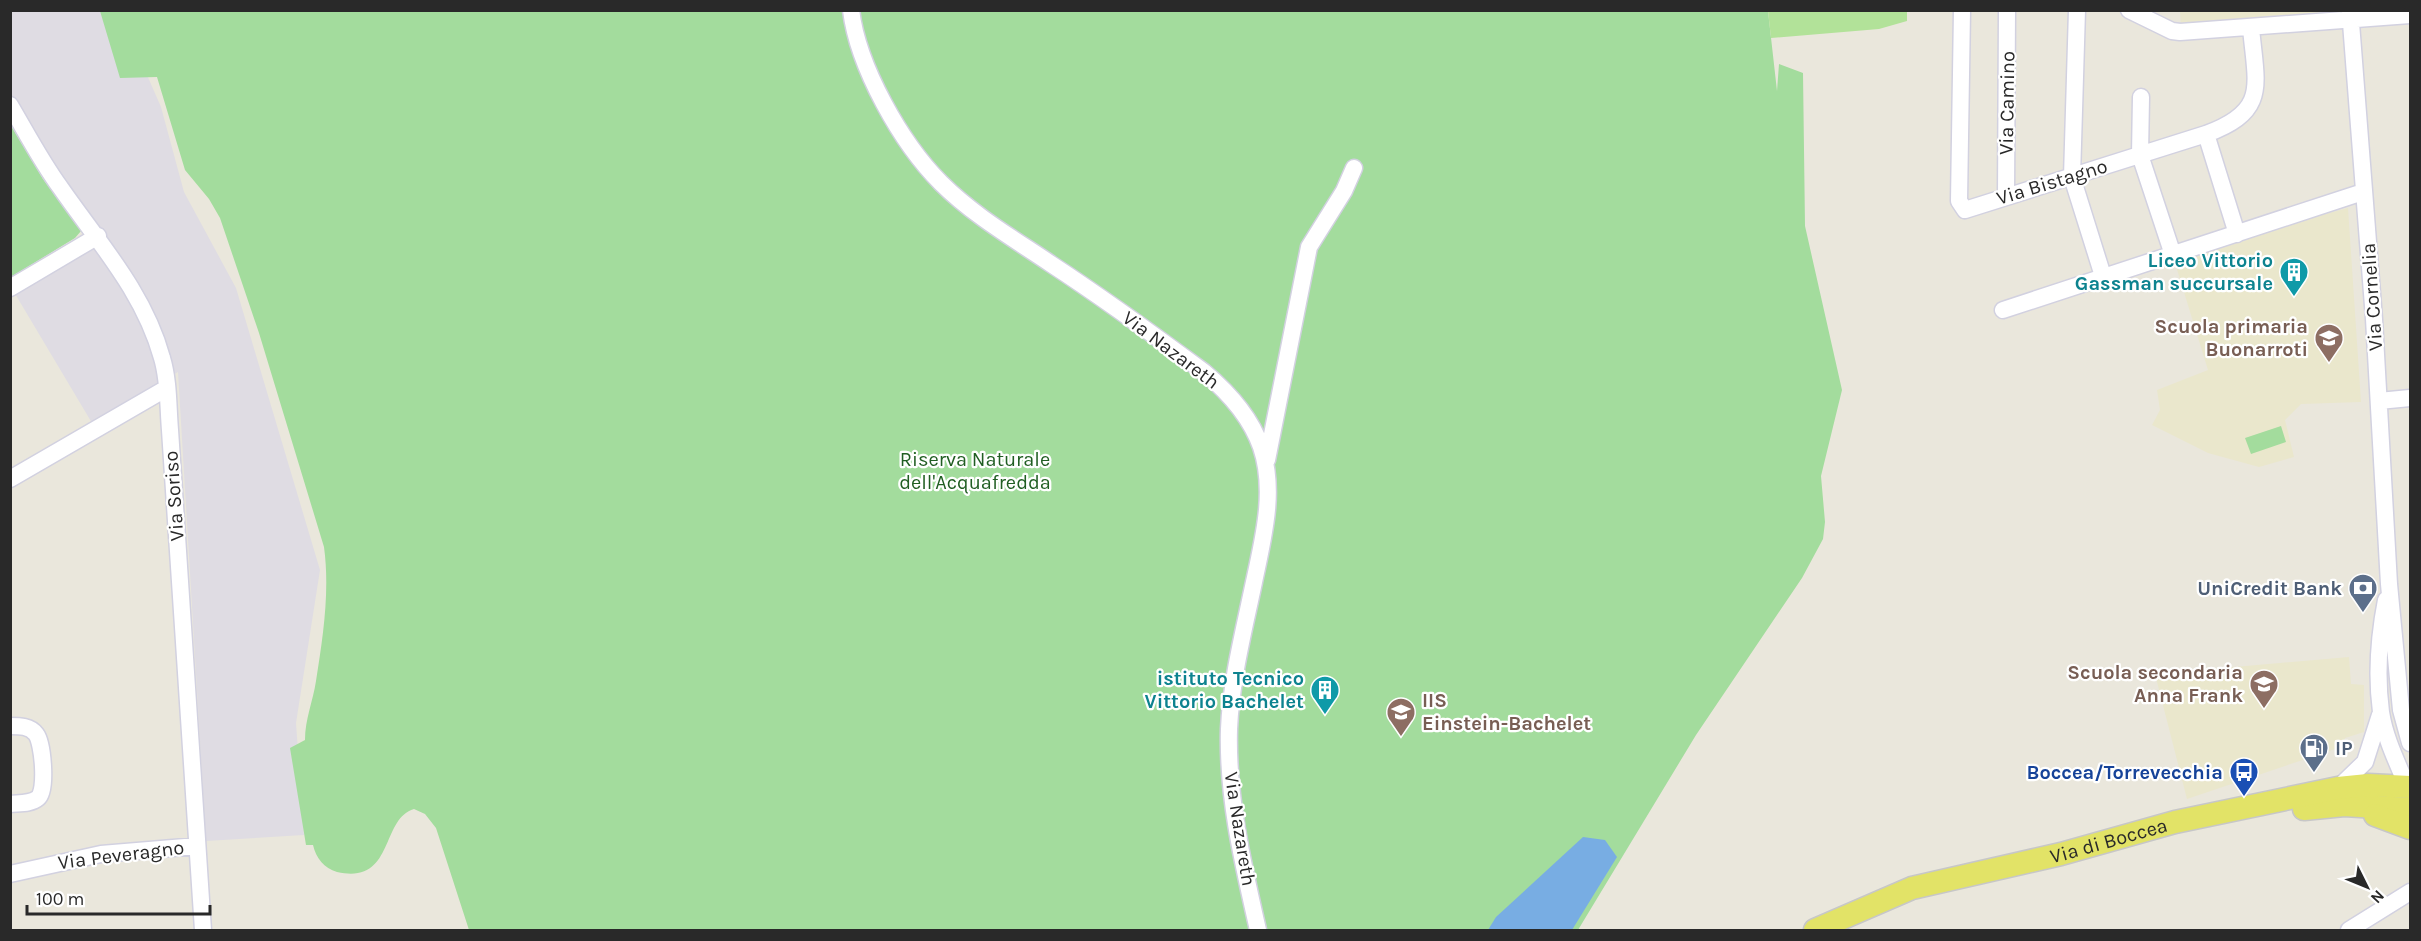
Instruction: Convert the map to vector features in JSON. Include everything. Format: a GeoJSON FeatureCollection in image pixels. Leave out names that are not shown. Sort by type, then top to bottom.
{"type":"FeatureCollection","features":[{"type":"Feature","properties":{"kind":"main road","name":"Via di Boccea"},"geometry":{"type":"LineString","coordinates":[[1815,930],[1883,899],[1938,880],[2061,854],[2200,816],[2409,789]]}},
{"type":"Feature","properties":{"kind":"main road","name":"Via di Boccea"},"geometry":{"type":"LineString","coordinates":[[1848,930],[1931,898],[2336,797],[2410,809]]}},
{"type":"Feature","properties":{"kind":"main road"},"geometry":{"type":"LineString","coordinates":[[2336,797],[2410,828]]}},
{"type":"Feature","properties":{"kind":"street","name":"Via Nazareth"},"geometry":{"type":"LineString","coordinates":[[851,10],[860,49],[876,83],[906,140],[933,175],[988,220],[1214,380],[1254,431],[1266,465],[1268,487],[1266,520],[1234,683],[1229,730],[1233,811],[1258,930]]}},
{"type":"Feature","properties":{"kind":"street","name":"Via Bistagno"},"geometry":{"type":"LineString","coordinates":[[1962,10],[1960,205],[1966,209],[2206,134],[2235,121],[2251,104],[2255,82],[2251,28]]}},
{"type":"Feature","properties":{"kind":"street","name":"Via Camino"},"geometry":{"type":"LineString","coordinates":[[2006,196],[2007,10]]}},
{"type":"Feature","properties":{"kind":"street"},"geometry":{"type":"LineString","coordinates":[[2077,10],[2072,177],[2103,276]]}},
{"type":"Feature","properties":{"kind":"street"},"geometry":{"type":"LineString","coordinates":[[2129,10],[2175,31],[2251,28],[2350,16],[2410,15]]}},
{"type":"Feature","properties":{"kind":"street","name":"Via Cornelia"},"geometry":{"type":"LineString","coordinates":[[2350,16],[2379,401],[2389,584],[2401,710],[2410,743]]}},
{"type":"Feature","properties":{"kind":"street"},"geometry":{"type":"LineString","coordinates":[[2141,97],[2140,155],[2173,255]]}},
{"type":"Feature","properties":{"kind":"street","name":"Via Soriso"},"geometry":{"type":"LineString","coordinates":[[10,105],[51,174],[98,236],[149,321],[163,359],[167,388],[203,930]]}},
{"type":"Feature","properties":{"kind":"street"},"geometry":{"type":"LineString","coordinates":[[2206,134],[2237,234]]}},
{"type":"Feature","properties":{"kind":"street"},"geometry":{"type":"LineString","coordinates":[[1266,465],[1309,247],[1344,190],[1354,168]]}},
{"type":"Feature","properties":{"kind":"street"},"geometry":{"type":"LineString","coordinates":[[2003,310],[2363,192]]}},
{"type":"Feature","properties":{"kind":"street"},"geometry":{"type":"LineString","coordinates":[[10,288],[98,236]]}},
{"type":"Feature","properties":{"kind":"street"},"geometry":{"type":"LineString","coordinates":[[10,479],[167,388]]}},
{"type":"Feature","properties":{"kind":"street"},"geometry":{"type":"LineString","coordinates":[[2379,401],[2410,399]]}},
{"type":"Feature","properties":{"kind":"street","name":"Via Cornelia"},"geometry":{"type":"LineString","coordinates":[[2389,584],[2380,645],[2381,712],[2393,753],[2409,789]]}},
{"type":"Feature","properties":{"kind":"street"},"geometry":{"type":"LineString","coordinates":[[2336,797],[2365,762],[2381,712]]}},
{"type":"Feature","properties":{"kind":"street"},"geometry":{"type":"LineString","coordinates":[[10,726],[25,727],[38,736],[41,745],[43,785],[41,794],[36,800],[10,804]]}},
{"type":"Feature","properties":{"kind":"street","name":"Via Peveragno"},"geometry":{"type":"LineString","coordinates":[[10,874],[101,854],[197,846]]}},
{"type":"Feature","properties":{"kind":"street"},"geometry":{"type":"LineString","coordinates":[[2349,930],[2410,892]]}},
{"type":"Feature","properties":{"kind":"shaded area"},"geometry":{"type":"Polygon","coordinates":[[[2319,10],[2318,14],[2181,28],[2180,11],[2319,10]]]}},
{"type":"Feature","properties":{"kind":"shaded area"},"geometry":{"type":"Polygon","coordinates":[[[10,11],[119,11],[161,107],[184,192],[236,288],[320,570],[296,723],[304,835],[206,841],[178,372],[92,423],[11,287],[97,236],[11,105],[10,11]]]}},
{"type":"Feature","properties":{"kind":"shaded area"},"geometry":{"type":"Polygon","coordinates":[[[2348,208],[2361,402],[2301,404],[2285,420],[2294,457],[2259,467],[2208,453],[2152,425],[2160,410],[2157,390],[2208,370],[2175,263],[2310,218],[2348,208]]]}},
{"type":"Feature","properties":{"kind":"shaded area","name":"Scuola secondaria Anna Frank"},"geometry":{"type":"Polygon","coordinates":[[[2349,657],[2351,684],[2364,685],[2364,732],[2345,738],[2341,747],[2187,799],[2155,674],[2349,657]]]}},
{"type":"Feature","properties":{"kind":"green space","name":"Riserva Naturale dell'Acquafredda"},"geometry":{"type":"Polygon","coordinates":[[[100,11],[1768,11],[1777,91],[1779,64],[1803,73],[1805,226],[1842,390],[1821,476],[1825,522],[1823,539],[1802,578],[1696,735],[1578,930],[469,930],[436,828],[425,814],[414,809],[403,815],[378,860],[369,869],[356,873],[337,872],[328,868],[318,858],[313,845],[306,845],[290,748],[305,740],[316,681],[326,597],[324,547],[259,333],[220,218],[209,199],[185,170],[157,77],[120,78],[100,11]]]}},
{"type":"Feature","properties":{"kind":"green space"},"geometry":{"type":"Polygon","coordinates":[[[1768,11],[1907,11],[1907,21],[1879,29],[1771,38],[1768,11]]]}},
{"type":"Feature","properties":{"kind":"green space"},"geometry":{"type":"Polygon","coordinates":[[[10,124],[43,179],[81,231],[75,238],[11,277],[10,124]]]}},
{"type":"Feature","properties":{"kind":"green space"},"geometry":{"type":"Polygon","coordinates":[[[2281,426],[2286,442],[2251,454],[2245,438],[2281,426]]]}},
{"type":"Feature","properties":{"kind":"water"},"geometry":{"type":"Polygon","coordinates":[[[1583,837],[1605,840],[1617,857],[1572,930],[1488,930],[1496,917],[1583,837]]]}},
{"type":"Feature","properties":{"kind":"place","name":"Liceo Vittorio Gassman succursale"},"geometry":{"type":"Point","coordinates":[2294,298]}},
{"type":"Feature","properties":{"kind":"place","name":"Scuola primaria Buonarroti"},"geometry":{"type":"Point","coordinates":[2329,364]}},
{"type":"Feature","properties":{"kind":"place","name":"UniCredit Bank"},"geometry":{"type":"Point","coordinates":[2363,614]}},
{"type":"Feature","properties":{"kind":"place","name":"Scuola secondaria Anna Frank"},"geometry":{"type":"Point","coordinates":[2264,710]}},
{"type":"Feature","properties":{"kind":"place","name":"istituto Tecnico Vittorio Bachelet"},"geometry":{"type":"Point","coordinates":[1325,716]}},
{"type":"Feature","properties":{"kind":"place","name":"IIS Einstein-Bachelet"},"geometry":{"type":"Point","coordinates":[1401,738]}},
{"type":"Feature","properties":{"kind":"place","name":"IP"},"geometry":{"type":"Point","coordinates":[2314,774]}},
{"type":"Feature","properties":{"kind":"place","name":"Boccea/Torrevecchia"},"geometry":{"type":"Point","coordinates":[2244,798]}}]}
